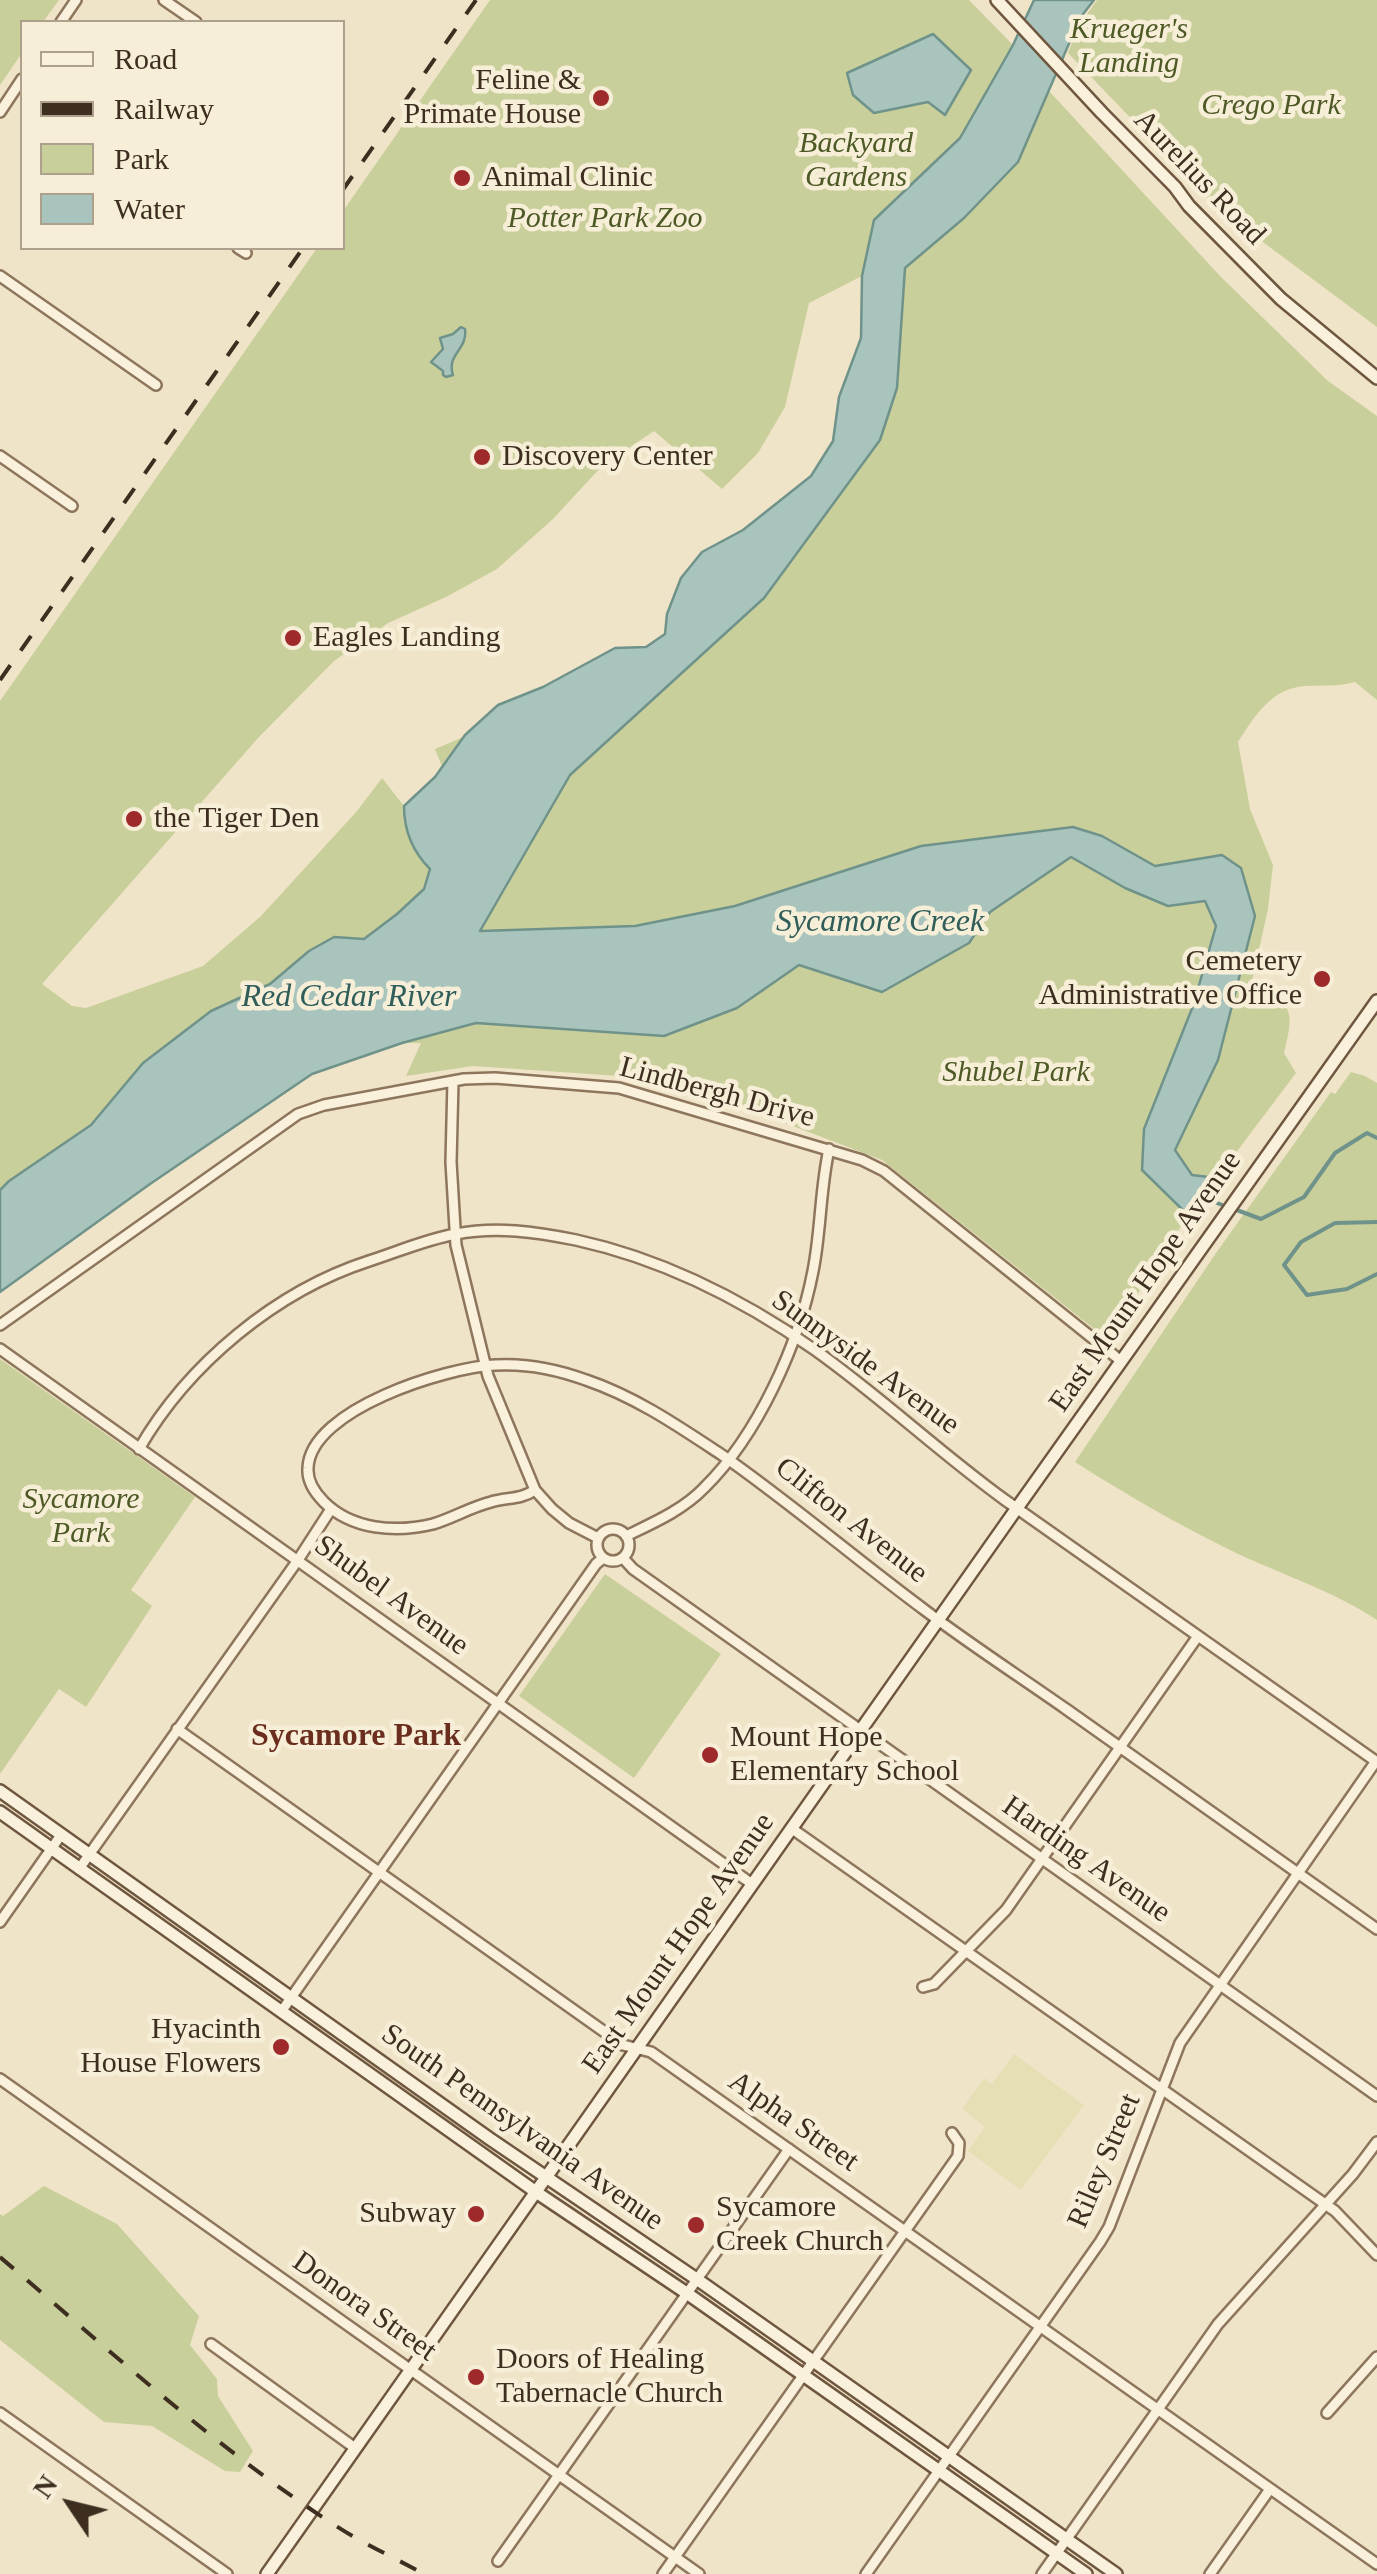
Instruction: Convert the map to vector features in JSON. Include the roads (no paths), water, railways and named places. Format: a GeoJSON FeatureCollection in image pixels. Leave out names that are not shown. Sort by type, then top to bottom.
{"type":"FeatureCollection","features":[{"type":"Feature","properties":{"kind":"main road","name":"Aurelius Road"},"geometry":{"type":"LineString","coordinates":[[997,0],[1176,187],[1189,206],[1282,299],[1377,378]]}},
{"type":"Feature","properties":{"kind":"main road","name":"East Mount Hope Avenue"},"geometry":{"type":"LineString","coordinates":[[266,2574],[1377,1001]]}},
{"type":"Feature","properties":{"kind":"main road","name":"South Pennsylvania Avenue"},"geometry":{"type":"LineString","coordinates":[[0,1791],[1116,2574]]}},
{"type":"Feature","properties":{"kind":"main road","name":"South Pennsylvania Avenue"},"geometry":{"type":"LineString","coordinates":[[0,1812],[536,2192],[1086,2574]]}},
{"type":"Feature","properties":{"kind":"street"},"geometry":{"type":"LineString","coordinates":[[164,0],[193,20]]}},
{"type":"Feature","properties":{"kind":"street"},"geometry":{"type":"LineString","coordinates":[[0,112],[20,82]]}},
{"type":"Feature","properties":{"kind":"street"},"geometry":{"type":"LineString","coordinates":[[12,94],[20,100]]}},
{"type":"Feature","properties":{"kind":"street"},"geometry":{"type":"LineString","coordinates":[[0,276],[156,385]]}},
{"type":"Feature","properties":{"kind":"street"},"geometry":{"type":"LineString","coordinates":[[0,456],[72,506]]}},
{"type":"Feature","properties":{"kind":"street","name":"Lindbergh Drive"},"geometry":{"type":"LineString","coordinates":[[0,1325],[298,1114],[324,1105],[453,1081],[495,1078],[619,1088],[862,1160],[884,1171],[1121,1362]]}},
{"type":"Feature","properties":{"kind":"street"},"geometry":{"type":"LineString","coordinates":[[453,1081],[451,1162],[456,1234],[484,1366],[535,1490],[569,1523],[598,1538]]}},
{"type":"Feature","properties":{"kind":"street"},"geometry":{"type":"LineString","coordinates":[[626,1536],[668,1515],[703,1490],[728,1460],[772,1390],[794,1336],[813,1272],[829,1149]]}},
{"type":"Feature","properties":{"kind":"street","name":"Sunnyside Avenue"},"geometry":{"type":"LineString","coordinates":[[139,1449],[181,1392],[234,1337],[268,1310],[347,1268],[456,1234],[486,1230],[527,1231],[608,1247],[644,1258],[706,1286],[794,1336],[1017,1508],[1377,1761]]}},
{"type":"Feature","properties":{"kind":"street","name":"Shubel Avenue"},"geometry":{"type":"LineString","coordinates":[[0,1349],[752,1884]]}},
{"type":"Feature","properties":{"kind":"street","name":"Clifton Avenue"},"geometry":{"type":"LineString","coordinates":[[331,1509],[310,1481],[308,1469],[315,1446],[324,1434],[364,1404],[392,1390],[484,1366],[528,1365],[564,1372],[602,1386],[663,1416],[728,1460],[938,1620],[1377,1929]]}},
{"type":"Feature","properties":{"kind":"street"},"geometry":{"type":"LineString","coordinates":[[79,1869],[331,1509],[355,1522],[404,1529],[435,1523],[492,1501],[518,1499],[535,1490]]}},
{"type":"Feature","properties":{"kind":"street"},"geometry":{"type":"LineString","coordinates":[[611,1529],[626,1536],[629,1545],[623,1558],[613,1562],[598,1552],[601,1534],[611,1529]]}},
{"type":"Feature","properties":{"kind":"street"},"geometry":{"type":"LineString","coordinates":[[281,2012],[603,1558]]}},
{"type":"Feature","properties":{"kind":"street","name":"Harding Avenue"},"geometry":{"type":"LineString","coordinates":[[623,1558],[860,1731],[1377,2096]]}},
{"type":"Feature","properties":{"kind":"street"},"geometry":{"type":"LineString","coordinates":[[923,1987],[934,1984],[1006,1910],[1198,1636]]}},
{"type":"Feature","properties":{"kind":"street","name":"Alpha Street"},"geometry":{"type":"LineString","coordinates":[[177,1729],[623,2045],[652,2052],[1377,2564]]}},
{"type":"Feature","properties":{"kind":"street","name":"Riley Street"},"geometry":{"type":"LineString","coordinates":[[866,2574],[1108,2227],[1180,2043],[1377,1761]]}},
{"type":"Feature","properties":{"kind":"street"},"geometry":{"type":"LineString","coordinates":[[791,1828],[1326,2205],[1377,2255]]}},
{"type":"Feature","properties":{"kind":"street"},"geometry":{"type":"LineString","coordinates":[[0,1922],[61,1834]]}},
{"type":"Feature","properties":{"kind":"street","name":"Donora Street"},"geometry":{"type":"LineString","coordinates":[[0,2080],[699,2574]]}},
{"type":"Feature","properties":{"kind":"street"},"geometry":{"type":"LineString","coordinates":[[664,2574],[958,2156],[959,2144],[952,2133]]}},
{"type":"Feature","properties":{"kind":"street"},"geometry":{"type":"LineString","coordinates":[[1042,2574],[1231,2307],[1326,2205],[1377,2142]]}},
{"type":"Feature","properties":{"kind":"street"},"geometry":{"type":"LineString","coordinates":[[498,2561],[789,2149]]}},
{"type":"Feature","properties":{"kind":"street"},"geometry":{"type":"LineString","coordinates":[[211,2344],[356,2448]]}},
{"type":"Feature","properties":{"kind":"street"},"geometry":{"type":"LineString","coordinates":[[1327,2413],[1377,2357]]}},
{"type":"Feature","properties":{"kind":"street"},"geometry":{"type":"LineString","coordinates":[[0,2413],[227,2574]]}},
{"type":"Feature","properties":{"kind":"street"},"geometry":{"type":"LineString","coordinates":[[1210,2574],[1270,2489]]}},
{"type":"Feature","properties":{"kind":"water","name":"Red Cedar River"},"geometry":{"type":"Polygon","coordinates":[[[1034,0],[1094,0],[1080,18],[1018,162],[964,218],[905,268],[897,388],[880,440],[764,598],[570,775],[480,931],[635,926],[735,906],[921,846],[1073,827],[1102,836],[1155,866],[1222,855],[1241,868],[1255,916],[1218,1060],[1175,1150],[1192,1175],[1217,1178],[1191,1218],[1142,1170],[1144,1129],[1193,1006],[1216,926],[1205,901],[1168,906],[1125,888],[1071,857],[990,912],[969,943],[882,992],[799,965],[737,1008],[664,1036],[476,1023],[312,1074],[0,1292],[0,1190],[91,1125],[143,1063],[211,1011],[270,984],[309,951],[334,937],[364,939],[397,914],[424,889],[430,869],[410,840],[404,806],[435,777],[465,735],[498,705],[543,687],[615,648],[646,647],[665,634],[667,614],[681,578],[702,552],[743,530],[811,476],[833,441],[839,397],[861,338],[862,276],[874,220],[960,138],[1034,0]]]}},
{"type":"Feature","properties":{"kind":"water"},"geometry":{"type":"Polygon","coordinates":[[[933,34],[971,70],[945,115],[928,102],[874,113],[853,95],[847,73],[933,34]]]}},
{"type":"Feature","properties":{"kind":"water"},"geometry":{"type":"Polygon","coordinates":[[[461,327],[465,336],[452,362],[453,375],[446,377],[431,362],[443,349],[440,338],[461,327]]]}},
{"type":"Feature","properties":{"kind":"waterway","name":"Sycamore Creek"},"geometry":{"type":"LineString","coordinates":[[1234,1209],[1261,1219],[1304,1197],[1335,1153],[1367,1133],[1377,1138]]}},
{"type":"Feature","properties":{"kind":"waterway","name":"Sycamore Creek"},"geometry":{"type":"LineString","coordinates":[[1201,1197],[1225,1206]]}},
{"type":"Feature","properties":{"kind":"waterway","name":"Sycamore Creek"},"geometry":{"type":"LineString","coordinates":[[1377,1222],[1335,1223],[1301,1242],[1284,1265],[1307,1295],[1347,1289],[1377,1274]]}},
{"type":"Feature","properties":{"kind":"railway"},"geometry":{"type":"LineString","coordinates":[[345,187],[476,0]]}},
{"type":"Feature","properties":{"kind":"railway"},"geometry":{"type":"LineString","coordinates":[[0,680],[302,250]]}},
{"type":"Feature","properties":{"kind":"railway"},"geometry":{"type":"LineString","coordinates":[[0,2257],[248,2464],[336,2526],[424,2574]]}},
{"type":"Feature","properties":{"kind":"place","name":"Feline & Primate House"},"geometry":{"type":"Point","coordinates":[601,98]}},
{"type":"Feature","properties":{"kind":"place","name":"Animal Clinic"},"geometry":{"type":"Point","coordinates":[462,178]}},
{"type":"Feature","properties":{"kind":"place","name":"Discovery Center"},"geometry":{"type":"Point","coordinates":[482,457]}},
{"type":"Feature","properties":{"kind":"place","name":"Eagles Landing"},"geometry":{"type":"Point","coordinates":[293,638]}},
{"type":"Feature","properties":{"kind":"place","name":"the Tiger Den"},"geometry":{"type":"Point","coordinates":[134,819]}},
{"type":"Feature","properties":{"kind":"place","name":"Cemetery Administrative Office"},"geometry":{"type":"Point","coordinates":[1322,979]}},
{"type":"Feature","properties":{"kind":"place","name":"Mount Hope Elementary School"},"geometry":{"type":"Point","coordinates":[710,1755]}},
{"type":"Feature","properties":{"kind":"place","name":"Hyacinth House Flowers"},"geometry":{"type":"Point","coordinates":[281,2047]}},
{"type":"Feature","properties":{"kind":"place","name":"Subway"},"geometry":{"type":"Point","coordinates":[476,2214]}},
{"type":"Feature","properties":{"kind":"place","name":"Sycamore Creek Church"},"geometry":{"type":"Point","coordinates":[696,2225]}},
{"type":"Feature","properties":{"kind":"place","name":"Doors of Healing Tabernacle Church"},"geometry":{"type":"Point","coordinates":[476,2377]}},
{"type":"Feature","properties":{"kind":"district","name":"Sycamore Park"},"geometry":{"type":"Point","coordinates":[356,1737]}},
{"type":"Feature","properties":{"kind":"park label","name":"Krueger's Landing"},"geometry":{"type":"Point","coordinates":[1129,47]}},
{"type":"Feature","properties":{"kind":"park label","name":"Crego Park"},"geometry":{"type":"Point","coordinates":[1271,106]}},
{"type":"Feature","properties":{"kind":"park label","name":"Backyard Gardens"},"geometry":{"type":"Point","coordinates":[856,161]}},
{"type":"Feature","properties":{"kind":"park label","name":"Potter Park Zoo"},"geometry":{"type":"Point","coordinates":[605,219]}},
{"type":"Feature","properties":{"kind":"park label","name":"Shubel Park"},"geometry":{"type":"Point","coordinates":[1016,1073]}}]}
